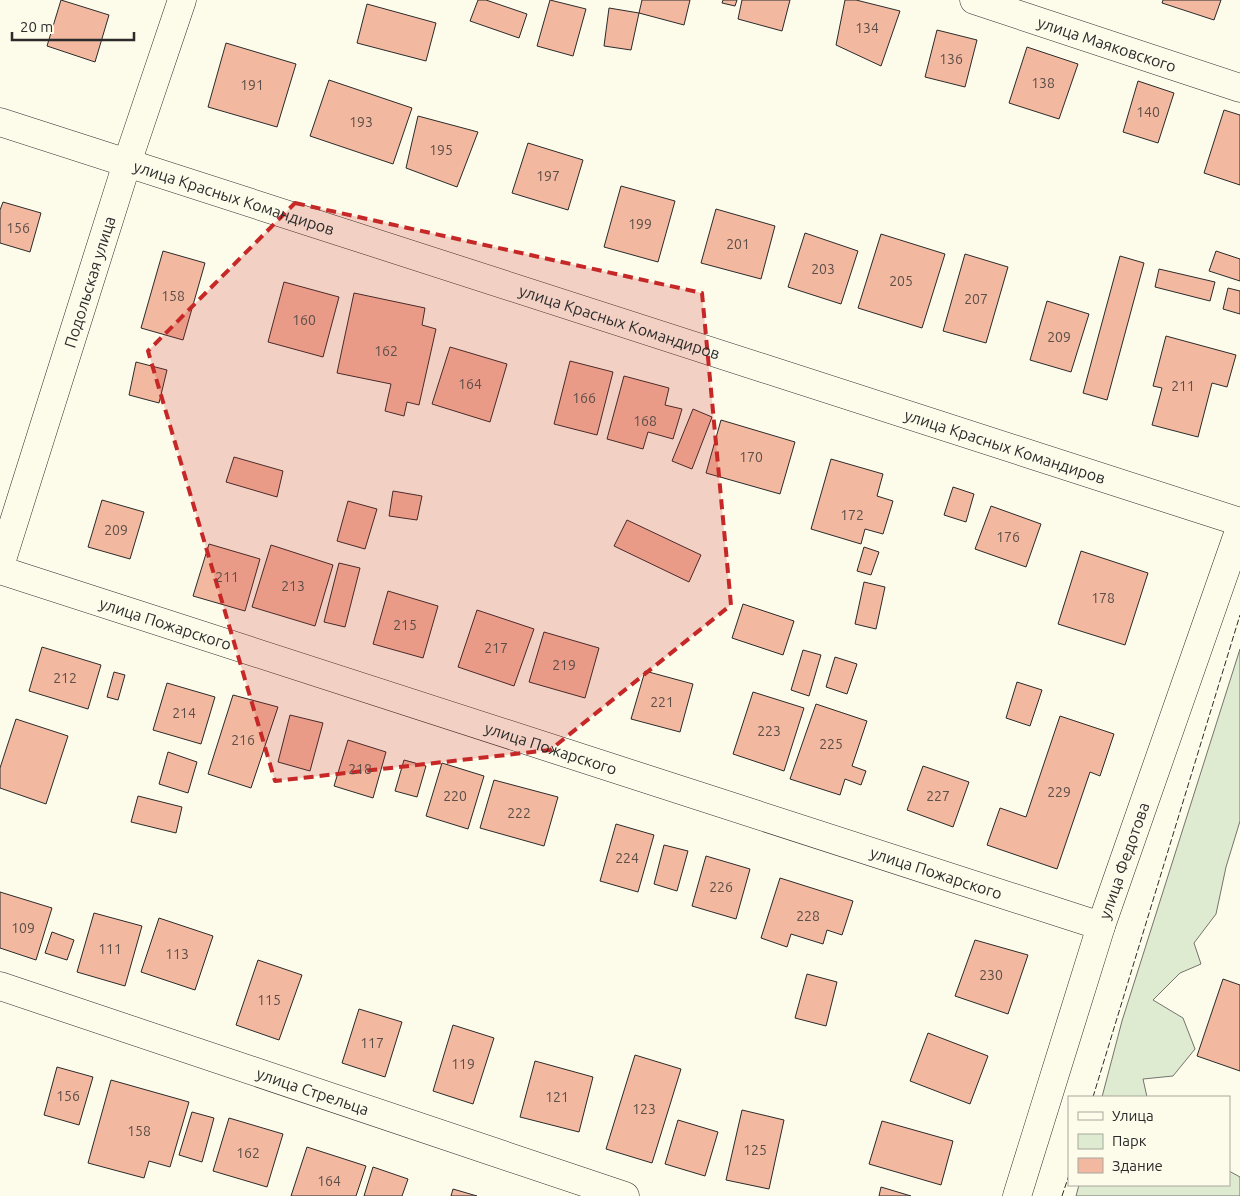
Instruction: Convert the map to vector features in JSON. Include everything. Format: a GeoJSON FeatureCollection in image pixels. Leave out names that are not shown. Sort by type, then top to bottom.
{"type":"FeatureCollection","features":[{"type":"Feature","properties":{"kind":"street","name":"Подольская улица"},"geometry":{"type":"LineString","coordinates":[[0,568],[127,163],[182,0]]}},
{"type":"Feature","properties":{"kind":"street","name":"улица Маяковского"},"geometry":{"type":"LineString","coordinates":[[974,0],[1240,88]]}},
{"type":"Feature","properties":{"kind":"street","name":"улица Красных Командиров"},"geometry":{"type":"LineString","coordinates":[[0,122],[1240,522]]}},
{"type":"Feature","properties":{"kind":"street","name":"улица Федотова"},"geometry":{"type":"LineString","coordinates":[[1017,1196],[1101,926],[1240,528]]}},
{"type":"Feature","properties":{"kind":"street","name":"улица Пожарского"},"geometry":{"type":"LineString","coordinates":[[0,568],[1101,926]]}},
{"type":"Feature","properties":{"kind":"street","name":"улица Стрельца"},"geometry":{"type":"LineString","coordinates":[[0,986],[625,1196]]}},
{"type":"Feature","properties":{"kind":"highlighted area"},"geometry":{"type":"Polygon","coordinates":[[[295,203],[702,293],[731,605],[550,750],[275,781],[148,351],[295,203]]]}},
{"type":"Feature","properties":{"kind":"green space"},"geometry":{"type":"Polygon","coordinates":[[[1240,649],[1240,821],[1226,867],[1216,914],[1194,943],[1201,964],[1180,973],[1153,1000],[1183,1018],[1195,1049],[1173,1076],[1143,1079],[1147,1096],[1102,1096],[1122,1021],[1240,649]]]}},
{"type":"Feature","properties":{"kind":"green space"},"geometry":{"type":"Polygon","coordinates":[[[1230,1172],[1240,1177],[1240,1196],[1076,1196],[1079,1186],[1230,1186],[1230,1172]]]}},
{"type":"Feature","properties":{"kind":"building"},"geometry":{"type":"Polygon","coordinates":[[[61,0],[109,15],[95,62],[47,46],[61,0]]]}},
{"type":"Feature","properties":{"kind":"building"},"geometry":{"type":"Polygon","coordinates":[[[478,0],[486,0],[527,14],[519,38],[470,21],[478,0]]]}},
{"type":"Feature","properties":{"kind":"building"},"geometry":{"type":"Polygon","coordinates":[[[550,0],[586,9],[573,56],[537,46],[550,0]]]}},
{"type":"Feature","properties":{"kind":"building"},"geometry":{"type":"Polygon","coordinates":[[[642,0],[690,0],[684,25],[639,13],[642,0]]]}},
{"type":"Feature","properties":{"kind":"building"},"geometry":{"type":"Polygon","coordinates":[[[723,0],[737,0],[735,6],[722,3],[723,0]]]}},
{"type":"Feature","properties":{"kind":"building"},"geometry":{"type":"Polygon","coordinates":[[[742,0],[790,0],[782,31],[738,19],[742,0]]]}},
{"type":"Feature","properties":{"kind":"building"},"geometry":{"type":"Polygon","coordinates":[[[845,0],[856,0],[900,11],[881,66],[836,45],[845,0]]]}},
{"type":"Feature","properties":{"kind":"building"},"geometry":{"type":"Polygon","coordinates":[[[1163,0],[1221,0],[1214,20],[1162,3],[1163,0]]]}},
{"type":"Feature","properties":{"kind":"building"},"geometry":{"type":"Polygon","coordinates":[[[367,4],[436,23],[426,61],[357,43],[367,4]]]}},
{"type":"Feature","properties":{"kind":"building"},"geometry":{"type":"Polygon","coordinates":[[[609,8],[639,13],[631,50],[604,46],[609,8]]]}},
{"type":"Feature","properties":{"kind":"building"},"geometry":{"type":"Polygon","coordinates":[[[937,30],[977,40],[965,87],[925,77],[937,30]]]}},
{"type":"Feature","properties":{"kind":"building"},"geometry":{"type":"Polygon","coordinates":[[[226,43],[296,64],[277,127],[208,107],[226,43]]]}},
{"type":"Feature","properties":{"kind":"building"},"geometry":{"type":"Polygon","coordinates":[[[1027,47],[1078,64],[1059,119],[1009,103],[1027,47]]]}},
{"type":"Feature","properties":{"kind":"building"},"geometry":{"type":"Polygon","coordinates":[[[329,80],[412,108],[393,164],[310,136],[329,80]]]}},
{"type":"Feature","properties":{"kind":"building"},"geometry":{"type":"Polygon","coordinates":[[[1138,81],[1174,93],[1158,143],[1123,132],[1138,81]]]}},
{"type":"Feature","properties":{"kind":"building"},"geometry":{"type":"Polygon","coordinates":[[[1224,110],[1240,115],[1240,185],[1204,173],[1224,110]]]}},
{"type":"Feature","properties":{"kind":"building"},"geometry":{"type":"Polygon","coordinates":[[[418,116],[478,132],[457,187],[406,168],[418,116]]]}},
{"type":"Feature","properties":{"kind":"building"},"geometry":{"type":"Polygon","coordinates":[[[528,143],[583,160],[568,210],[512,193],[528,143]]]}},
{"type":"Feature","properties":{"kind":"building"},"geometry":{"type":"Polygon","coordinates":[[[621,186],[675,201],[658,262],[604,247],[621,186]]]}},
{"type":"Feature","properties":{"kind":"building"},"geometry":{"type":"Polygon","coordinates":[[[3,202],[41,213],[30,252],[0,243],[0,210],[3,202]]]}},
{"type":"Feature","properties":{"kind":"building"},"geometry":{"type":"Polygon","coordinates":[[[716,209],[775,226],[761,279],[701,263],[716,209]]]}},
{"type":"Feature","properties":{"kind":"building"},"geometry":{"type":"Polygon","coordinates":[[[805,233],[858,251],[841,304],[788,287],[805,233]]]}},
{"type":"Feature","properties":{"kind":"building"},"geometry":{"type":"Polygon","coordinates":[[[881,234],[945,254],[922,328],[858,308],[881,234]]]}},
{"type":"Feature","properties":{"kind":"building"},"geometry":{"type":"Polygon","coordinates":[[[163,251],[205,263],[183,340],[141,328],[163,251]]]}},
{"type":"Feature","properties":{"kind":"building"},"geometry":{"type":"Polygon","coordinates":[[[1216,251],[1240,259],[1240,281],[1209,271],[1216,251]]]}},
{"type":"Feature","properties":{"kind":"building"},"geometry":{"type":"Polygon","coordinates":[[[965,254],[1008,267],[986,343],[943,331],[965,254]]]}},
{"type":"Feature","properties":{"kind":"building"},"geometry":{"type":"Polygon","coordinates":[[[1120,256],[1144,263],[1107,400],[1083,393],[1120,256]]]}},
{"type":"Feature","properties":{"kind":"building"},"geometry":{"type":"Polygon","coordinates":[[[1159,269],[1215,282],[1210,301],[1155,287],[1159,269]]]}},
{"type":"Feature","properties":{"kind":"building"},"geometry":{"type":"Polygon","coordinates":[[[284,282],[339,297],[323,357],[268,342],[284,282]]]}},
{"type":"Feature","properties":{"kind":"building"},"geometry":{"type":"Polygon","coordinates":[[[1228,288],[1240,291],[1240,314],[1223,309],[1228,288]]]}},
{"type":"Feature","properties":{"kind":"building"},"geometry":{"type":"Polygon","coordinates":[[[354,293],[425,308],[422,325],[436,329],[419,405],[407,402],[404,416],[385,411],[391,384],[337,373],[354,293]]]}},
{"type":"Feature","properties":{"kind":"building"},"geometry":{"type":"Polygon","coordinates":[[[1047,301],[1089,314],[1071,372],[1030,360],[1047,301]]]}},
{"type":"Feature","properties":{"kind":"building"},"geometry":{"type":"Polygon","coordinates":[[[1166,336],[1236,355],[1227,387],[1212,383],[1198,437],[1152,425],[1162,388],[1153,386],[1166,336]]]}},
{"type":"Feature","properties":{"kind":"building"},"geometry":{"type":"Polygon","coordinates":[[[450,347],[507,364],[490,422],[432,404],[450,347]]]}},
{"type":"Feature","properties":{"kind":"building"},"geometry":{"type":"Polygon","coordinates":[[[570,361],[613,372],[597,435],[554,424],[570,361]]]}},
{"type":"Feature","properties":{"kind":"building"},"geometry":{"type":"Polygon","coordinates":[[[136,362],[167,370],[159,403],[129,395],[136,362]]]}},
{"type":"Feature","properties":{"kind":"building"},"geometry":{"type":"Polygon","coordinates":[[[624,376],[669,388],[665,405],[682,409],[673,439],[648,432],[643,449],[607,439],[624,376]]]}},
{"type":"Feature","properties":{"kind":"building"},"geometry":{"type":"Polygon","coordinates":[[[693,409],[712,417],[692,469],[672,461],[693,409]]]}},
{"type":"Feature","properties":{"kind":"building"},"geometry":{"type":"Polygon","coordinates":[[[721,420],[795,442],[780,494],[706,473],[721,420]]]}},
{"type":"Feature","properties":{"kind":"building"},"geometry":{"type":"Polygon","coordinates":[[[234,457],[283,471],[277,497],[226,482],[234,457]]]}},
{"type":"Feature","properties":{"kind":"building"},"geometry":{"type":"Polygon","coordinates":[[[831,459],[883,474],[877,496],[893,501],[883,534],[865,529],[861,544],[811,529],[831,459]]]}},
{"type":"Feature","properties":{"kind":"building"},"geometry":{"type":"Polygon","coordinates":[[[953,487],[974,494],[966,522],[944,515],[953,487]]]}},
{"type":"Feature","properties":{"kind":"building"},"geometry":{"type":"Polygon","coordinates":[[[393,491],[422,496],[417,520],[389,516],[393,491]]]}},
{"type":"Feature","properties":{"kind":"building"},"geometry":{"type":"Polygon","coordinates":[[[102,500],[144,512],[130,559],[88,547],[102,500]]]}},
{"type":"Feature","properties":{"kind":"building"},"geometry":{"type":"Polygon","coordinates":[[[348,501],[377,509],[365,549],[337,541],[348,501]]]}},
{"type":"Feature","properties":{"kind":"building"},"geometry":{"type":"Polygon","coordinates":[[[991,506],[1041,524],[1026,567],[975,549],[991,506]]]}},
{"type":"Feature","properties":{"kind":"building"},"geometry":{"type":"Polygon","coordinates":[[[627,520],[701,555],[689,582],[614,546],[627,520]]]}},
{"type":"Feature","properties":{"kind":"building"},"geometry":{"type":"Polygon","coordinates":[[[209,544],[260,559],[245,611],[193,596],[209,544]]]}},
{"type":"Feature","properties":{"kind":"building"},"geometry":{"type":"Polygon","coordinates":[[[271,545],[333,565],[315,626],[252,607],[271,545]]]}},
{"type":"Feature","properties":{"kind":"building"},"geometry":{"type":"Polygon","coordinates":[[[864,547],[879,552],[871,575],[857,571],[864,547]]]}},
{"type":"Feature","properties":{"kind":"building"},"geometry":{"type":"Polygon","coordinates":[[[1081,551],[1148,573],[1125,645],[1058,624],[1081,551]]]}},
{"type":"Feature","properties":{"kind":"building"},"geometry":{"type":"Polygon","coordinates":[[[339,563],[360,568],[345,627],[324,622],[339,563]]]}},
{"type":"Feature","properties":{"kind":"building"},"geometry":{"type":"Polygon","coordinates":[[[864,582],[885,587],[876,629],[855,624],[864,582]]]}},
{"type":"Feature","properties":{"kind":"building"},"geometry":{"type":"Polygon","coordinates":[[[388,591],[438,606],[423,658],[373,644],[388,591]]]}},
{"type":"Feature","properties":{"kind":"building"},"geometry":{"type":"Polygon","coordinates":[[[743,604],[794,621],[783,655],[732,638],[743,604]]]}},
{"type":"Feature","properties":{"kind":"building"},"geometry":{"type":"Polygon","coordinates":[[[477,610],[534,629],[514,686],[458,667],[477,610]]]}},
{"type":"Feature","properties":{"kind":"building"},"geometry":{"type":"Polygon","coordinates":[[[544,632],[599,648],[585,698],[529,682],[544,632]]]}},
{"type":"Feature","properties":{"kind":"building"},"geometry":{"type":"Polygon","coordinates":[[[42,647],[101,665],[88,709],[29,691],[42,647]]]}},
{"type":"Feature","properties":{"kind":"building"},"geometry":{"type":"Polygon","coordinates":[[[803,650],[821,655],[809,696],[791,690],[803,650]]]}},
{"type":"Feature","properties":{"kind":"building"},"geometry":{"type":"Polygon","coordinates":[[[835,657],[857,664],[847,694],[826,687],[835,657]]]}},
{"type":"Feature","properties":{"kind":"building"},"geometry":{"type":"Polygon","coordinates":[[[645,671],[693,684],[680,732],[631,719],[645,671]]]}},
{"type":"Feature","properties":{"kind":"building"},"geometry":{"type":"Polygon","coordinates":[[[114,672],[125,675],[118,700],[107,697],[114,672]]]}},
{"type":"Feature","properties":{"kind":"building"},"geometry":{"type":"Polygon","coordinates":[[[1017,682],[1042,690],[1030,726],[1006,718],[1017,682]]]}},
{"type":"Feature","properties":{"kind":"building"},"geometry":{"type":"Polygon","coordinates":[[[167,683],[215,697],[201,744],[153,730],[167,683]]]}},
{"type":"Feature","properties":{"kind":"building"},"geometry":{"type":"Polygon","coordinates":[[[753,692],[804,708],[784,771],[733,754],[753,692]]]}},
{"type":"Feature","properties":{"kind":"building"},"geometry":{"type":"Polygon","coordinates":[[[233,695],[278,707],[251,788],[208,774],[233,695]]]}},
{"type":"Feature","properties":{"kind":"building"},"geometry":{"type":"Polygon","coordinates":[[[816,704],[867,721],[852,766],[866,771],[861,785],[845,779],[840,795],[790,779],[816,704]]]}},
{"type":"Feature","properties":{"kind":"building"},"geometry":{"type":"Polygon","coordinates":[[[290,715],[323,723],[310,771],[278,762],[290,715]]]}},
{"type":"Feature","properties":{"kind":"building"},"geometry":{"type":"Polygon","coordinates":[[[1060,716],[1114,734],[1100,776],[1090,772],[1057,869],[987,845],[1000,808],[1026,817],[1060,716]]]}},
{"type":"Feature","properties":{"kind":"building"},"geometry":{"type":"Polygon","coordinates":[[[16,719],[68,736],[46,804],[0,788],[0,768],[16,719]]]}},
{"type":"Feature","properties":{"kind":"building"},"geometry":{"type":"Polygon","coordinates":[[[348,740],[386,752],[373,798],[334,786],[348,740]]]}},
{"type":"Feature","properties":{"kind":"building"},"geometry":{"type":"Polygon","coordinates":[[[168,752],[197,762],[188,793],[159,784],[168,752]]]}},
{"type":"Feature","properties":{"kind":"building"},"geometry":{"type":"Polygon","coordinates":[[[404,760],[426,766],[417,797],[395,791],[404,760]]]}},
{"type":"Feature","properties":{"kind":"building"},"geometry":{"type":"Polygon","coordinates":[[[442,763],[484,776],[468,829],[426,816],[442,763]]]}},
{"type":"Feature","properties":{"kind":"building"},"geometry":{"type":"Polygon","coordinates":[[[923,766],[969,782],[953,827],[907,810],[923,766]]]}},
{"type":"Feature","properties":{"kind":"building"},"geometry":{"type":"Polygon","coordinates":[[[494,780],[558,797],[544,846],[480,828],[494,780]]]}},
{"type":"Feature","properties":{"kind":"building"},"geometry":{"type":"Polygon","coordinates":[[[138,796],[182,807],[176,833],[131,822],[138,796]]]}},
{"type":"Feature","properties":{"kind":"building"},"geometry":{"type":"Polygon","coordinates":[[[616,824],[654,835],[638,892],[600,881],[616,824]]]}},
{"type":"Feature","properties":{"kind":"building"},"geometry":{"type":"Polygon","coordinates":[[[664,845],[688,851],[677,891],[654,884],[664,845]]]}},
{"type":"Feature","properties":{"kind":"building"},"geometry":{"type":"Polygon","coordinates":[[[706,856],[750,869],[736,919],[692,906],[706,856]]]}},
{"type":"Feature","properties":{"kind":"building"},"geometry":{"type":"Polygon","coordinates":[[[780,878],[853,901],[842,935],[827,930],[823,944],[791,934],[787,947],[761,938],[780,878]]]}},
{"type":"Feature","properties":{"kind":"building"},"geometry":{"type":"Polygon","coordinates":[[[0,892],[52,908],[36,960],[0,948],[0,892]]]}},
{"type":"Feature","properties":{"kind":"building"},"geometry":{"type":"Polygon","coordinates":[[[94,913],[142,926],[125,986],[77,972],[94,913]]]}},
{"type":"Feature","properties":{"kind":"building"},"geometry":{"type":"Polygon","coordinates":[[[159,918],[213,936],[195,990],[141,972],[159,918]]]}},
{"type":"Feature","properties":{"kind":"building"},"geometry":{"type":"Polygon","coordinates":[[[52,932],[74,940],[67,960],[45,953],[52,932]]]}},
{"type":"Feature","properties":{"kind":"building"},"geometry":{"type":"Polygon","coordinates":[[[975,940],[1028,955],[1008,1014],[955,996],[975,940]]]}},
{"type":"Feature","properties":{"kind":"building"},"geometry":{"type":"Polygon","coordinates":[[[258,960],[302,975],[279,1040],[236,1025],[258,960]]]}},
{"type":"Feature","properties":{"kind":"building"},"geometry":{"type":"Polygon","coordinates":[[[807,974],[837,982],[826,1026],[795,1018],[807,974]]]}},
{"type":"Feature","properties":{"kind":"building"},"geometry":{"type":"Polygon","coordinates":[[[1223,979],[1240,985],[1240,1071],[1197,1056],[1223,979]]]}},
{"type":"Feature","properties":{"kind":"building"},"geometry":{"type":"Polygon","coordinates":[[[359,1009],[402,1022],[385,1077],[342,1063],[359,1009]]]}},
{"type":"Feature","properties":{"kind":"building"},"geometry":{"type":"Polygon","coordinates":[[[453,1025],[494,1038],[473,1104],[433,1091],[453,1025]]]}},
{"type":"Feature","properties":{"kind":"building"},"geometry":{"type":"Polygon","coordinates":[[[928,1033],[988,1056],[970,1104],[910,1081],[928,1033]]]}},
{"type":"Feature","properties":{"kind":"building"},"geometry":{"type":"Polygon","coordinates":[[[635,1055],[681,1069],[652,1163],[606,1149],[635,1055]]]}},
{"type":"Feature","properties":{"kind":"building"},"geometry":{"type":"Polygon","coordinates":[[[535,1061],[593,1077],[579,1132],[520,1117],[535,1061]]]}},
{"type":"Feature","properties":{"kind":"building"},"geometry":{"type":"Polygon","coordinates":[[[57,1067],[93,1077],[79,1125],[44,1115],[57,1067]]]}},
{"type":"Feature","properties":{"kind":"building"},"geometry":{"type":"Polygon","coordinates":[[[111,1080],[189,1102],[170,1167],[149,1161],[144,1178],[88,1163],[111,1080]]]}},
{"type":"Feature","properties":{"kind":"building"},"geometry":{"type":"Polygon","coordinates":[[[742,1110],[784,1120],[769,1189],[726,1180],[742,1110]]]}},
{"type":"Feature","properties":{"kind":"building"},"geometry":{"type":"Polygon","coordinates":[[[192,1112],[214,1118],[202,1162],[179,1155],[192,1112]]]}},
{"type":"Feature","properties":{"kind":"building"},"geometry":{"type":"Polygon","coordinates":[[[229,1118],[283,1134],[267,1187],[213,1171],[229,1118]]]}},
{"type":"Feature","properties":{"kind":"building"},"geometry":{"type":"Polygon","coordinates":[[[678,1120],[718,1132],[705,1176],[665,1164],[678,1120]]]}},
{"type":"Feature","properties":{"kind":"building"},"geometry":{"type":"Polygon","coordinates":[[[882,1121],[953,1141],[941,1185],[869,1164],[882,1121]]]}},
{"type":"Feature","properties":{"kind":"building"},"geometry":{"type":"Polygon","coordinates":[[[307,1147],[366,1166],[356,1196],[291,1196],[307,1147]]]}},
{"type":"Feature","properties":{"kind":"building"},"geometry":{"type":"Polygon","coordinates":[[[373,1167],[408,1179],[402,1196],[364,1196],[373,1167]]]}},
{"type":"Feature","properties":{"kind":"building"},"geometry":{"type":"Polygon","coordinates":[[[881,1187],[911,1196],[879,1196],[881,1187]]]}},
{"type":"Feature","properties":{"kind":"building"},"geometry":{"type":"Polygon","coordinates":[[[453,1189],[477,1196],[451,1196],[453,1189]]]}},
{"type":"Feature","properties":{"kind":"fence"},"geometry":{"type":"LineString","coordinates":[[1093,1096],[1240,615]]}},
{"type":"Feature","properties":{"kind":"fence"},"geometry":{"type":"LineString","coordinates":[[1062,1196],[1068,1178]]}}]}
